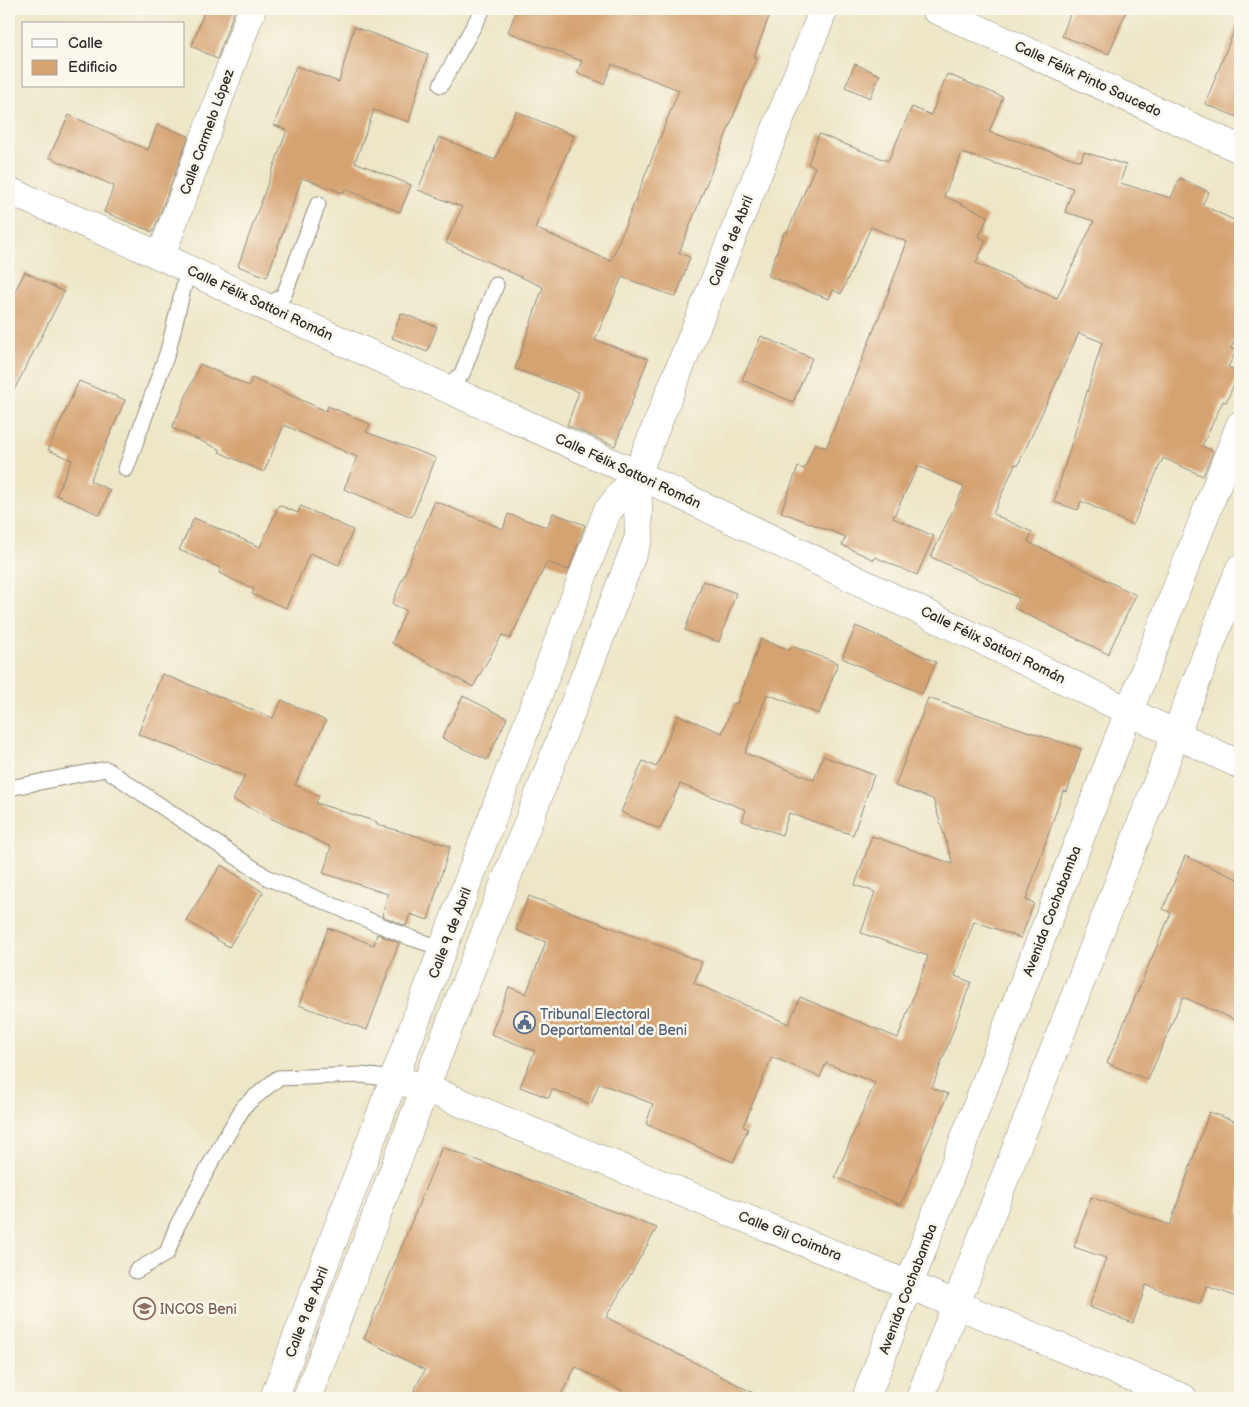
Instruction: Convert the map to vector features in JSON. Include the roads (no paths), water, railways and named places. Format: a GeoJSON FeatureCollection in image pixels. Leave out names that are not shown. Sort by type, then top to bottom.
{"type":"FeatureCollection","features":[{"type":"Feature","properties":{"kind":"street","name":"Calle Carmelo López"},"geometry":{"type":"LineString","coordinates":[[161,256],[252,9]]}},
{"type":"Feature","properties":{"kind":"street","name":"Calle 9 de Abril"},"geometry":{"type":"LineString","coordinates":[[274,1398],[607,512],[637,474],[824,9]]}},
{"type":"Feature","properties":{"kind":"street","name":"Calle Félix Pinto Saucedo"},"geometry":{"type":"LineString","coordinates":[[935,9],[1240,149]]}},
{"type":"Feature","properties":{"kind":"street","name":"Calle Félix Sattori Román"},"geometry":{"type":"LineString","coordinates":[[9,191],[161,256],[266,307],[637,474],[1240,765]]}},
{"type":"Feature","properties":{"kind":"street","name":"Avenida Cochabamba"},"geometry":{"type":"LineString","coordinates":[[866,1398],[1018,998],[1240,425]]}},
{"type":"Feature","properties":{"kind":"street","name":"Calle 9 de Abril"},"geometry":{"type":"LineString","coordinates":[[307,1398],[639,537],[637,474]]}},
{"type":"Feature","properties":{"kind":"street"},"geometry":{"type":"LineString","coordinates":[[920,1398],[1240,568]]}},
{"type":"Feature","properties":{"kind":"street","name":"Calle Gil Coimbra"},"geometry":{"type":"LineString","coordinates":[[395,1079],[425,1088],[1183,1398]]}},
{"type":"Feature","properties":{"kind":"lane"},"geometry":{"type":"LineString","coordinates":[[441,86],[483,9]]}},
{"type":"Feature","properties":{"kind":"lane"},"geometry":{"type":"LineString","coordinates":[[266,307],[284,295],[318,204]]}},
{"type":"Feature","properties":{"kind":"lane"},"geometry":{"type":"LineString","coordinates":[[126,469],[168,350],[188,269]]}},
{"type":"Feature","properties":{"kind":"lane"},"geometry":{"type":"LineString","coordinates":[[443,388],[462,374],[496,285]]}},
{"type":"Feature","properties":{"kind":"lane"},"geometry":{"type":"LineString","coordinates":[[9,788],[106,769],[268,878],[402,934],[444,949]]}},
{"type":"Feature","properties":{"kind":"lane"},"geometry":{"type":"LineString","coordinates":[[136,1271],[167,1253],[177,1226],[244,1106],[278,1078],[361,1075],[395,1079]]}},
{"type":"Feature","properties":{"kind":"place","name":"Tribunal Electoral Departamental de Beni"},"geometry":{"type":"Point","coordinates":[524,1022]}},
{"type":"Feature","properties":{"kind":"place","name":"INCOS Beni"},"geometry":{"type":"Point","coordinates":[144,1309]}}]}
